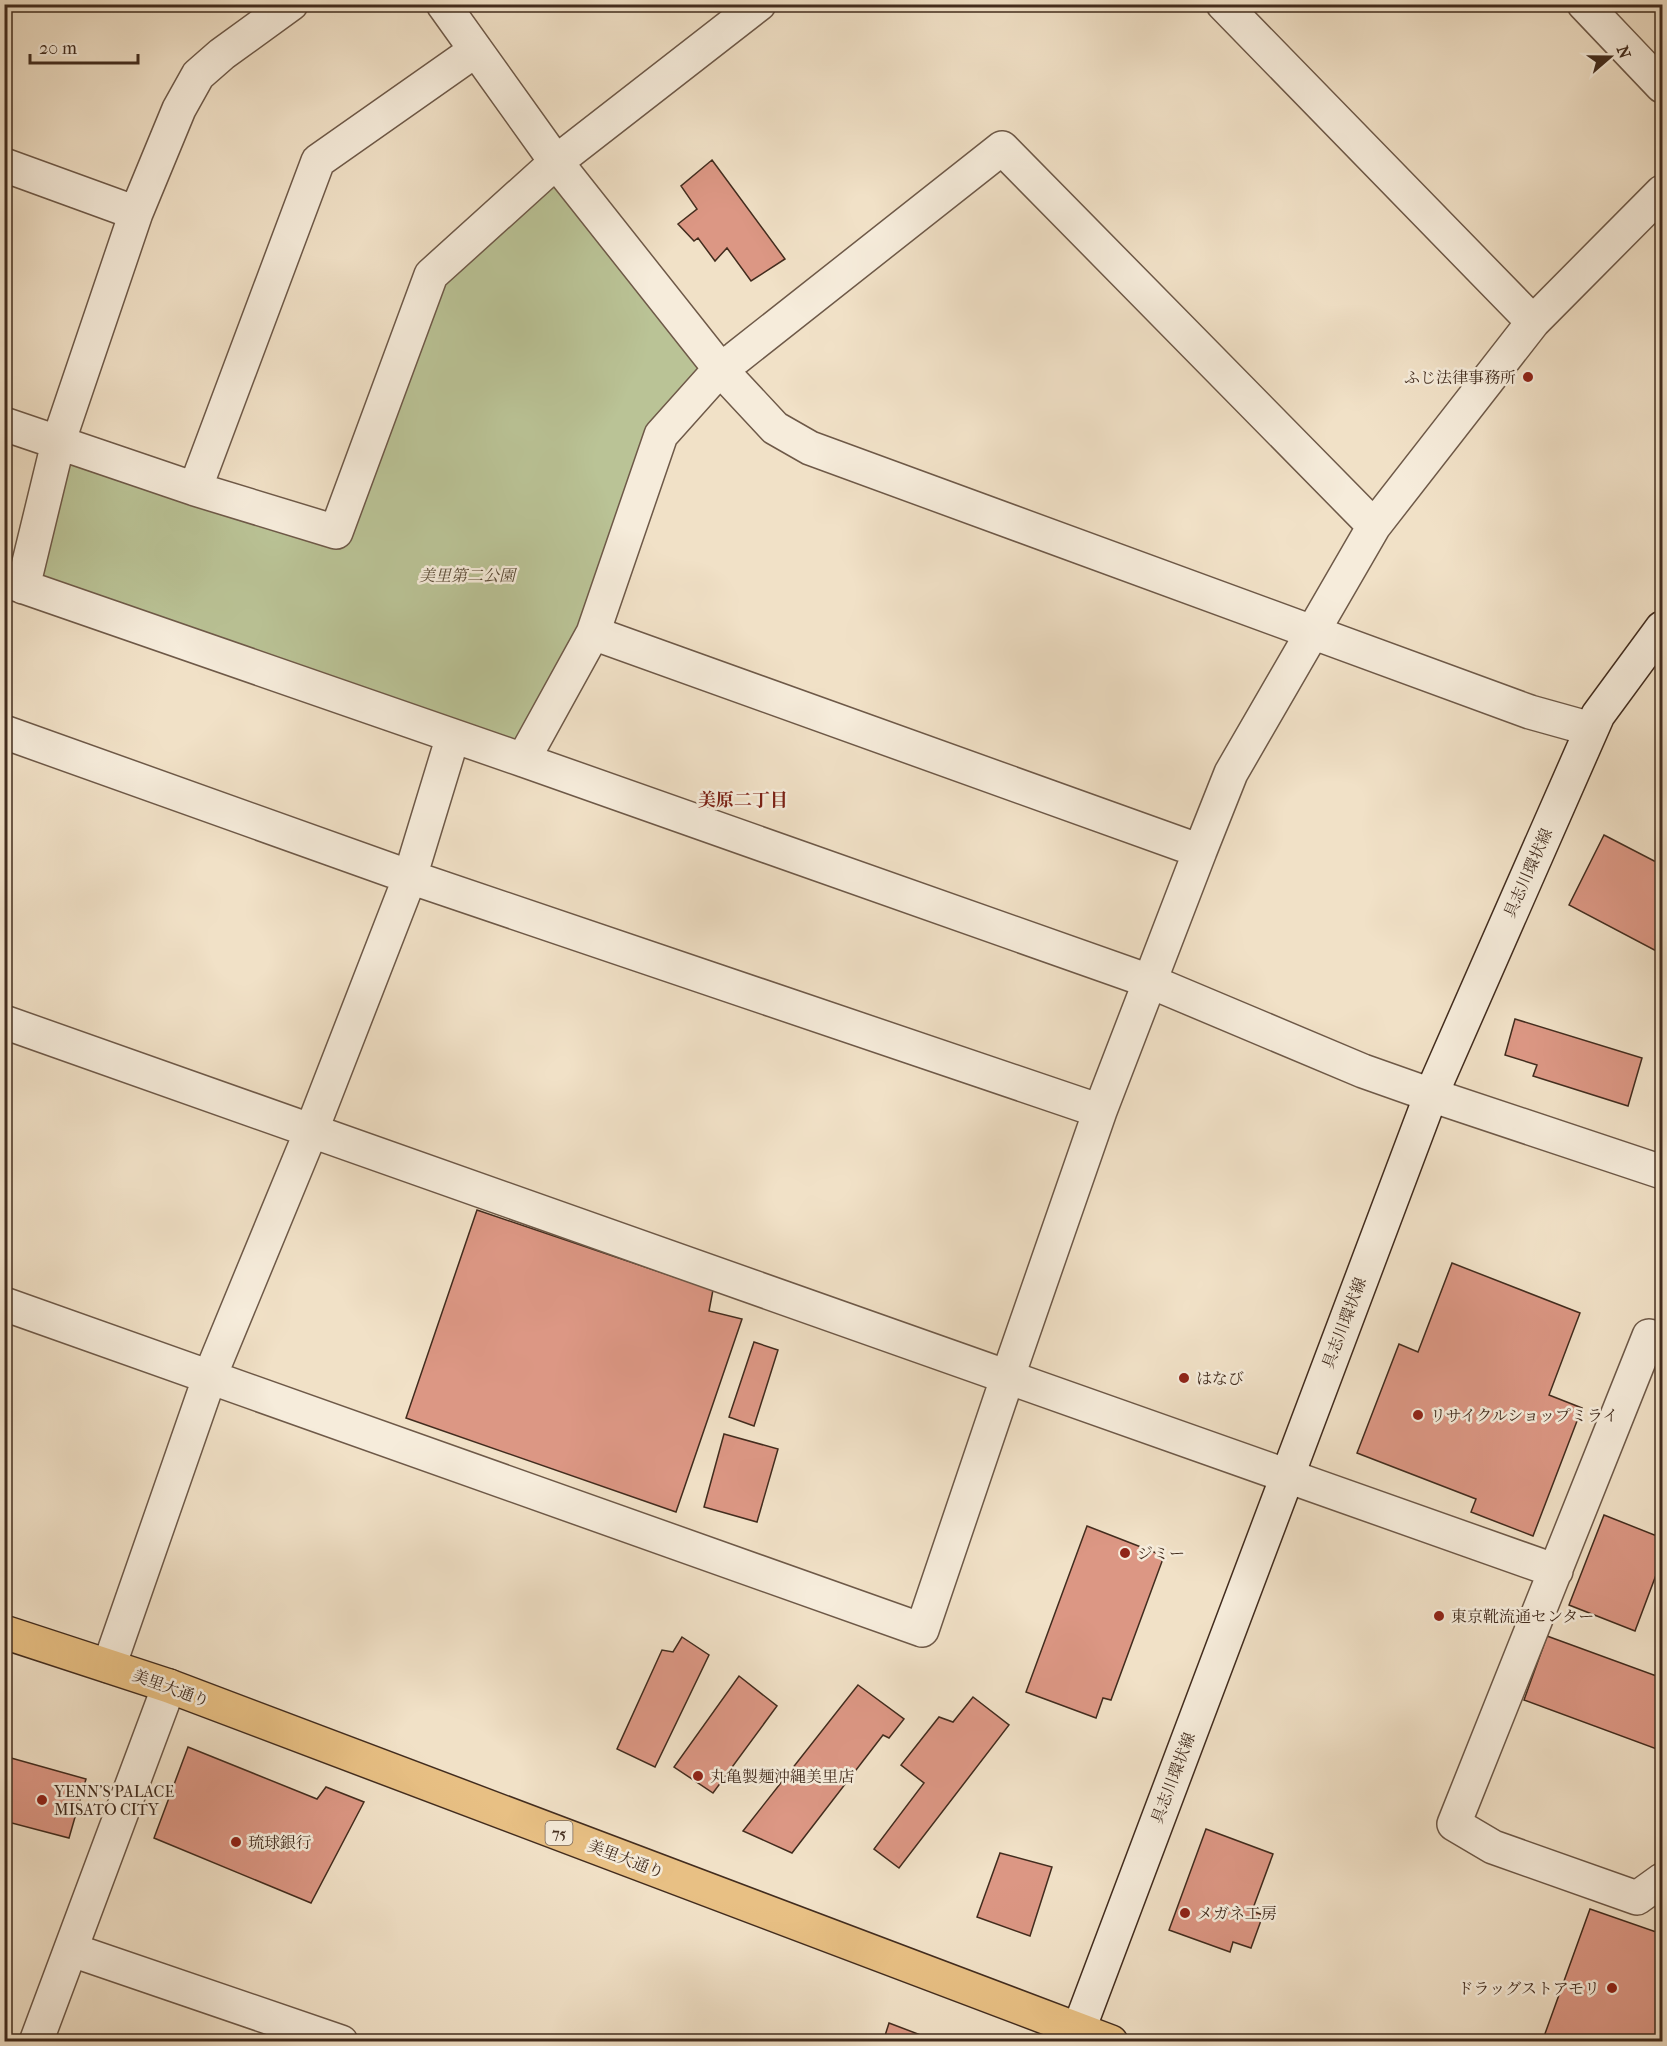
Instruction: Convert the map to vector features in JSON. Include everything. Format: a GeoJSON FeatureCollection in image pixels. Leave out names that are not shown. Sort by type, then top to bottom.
{"type":"FeatureCollection","features":[{"type":"Feature","properties":{"kind":"main road","name":"美里大通り"},"geometry":{"type":"LineString","coordinates":[[4,1632],[170,1686],[1077,2036],[1111,2042]]}},
{"type":"Feature","properties":{"kind":"street"},"geometry":{"type":"LineString","coordinates":[[291,4],[222,54],[198,75],[179,109],[136,213],[58,443],[14,584],[523,760],[1149,981],[1363,1071],[1662,1172]]}},
{"type":"Feature","properties":{"kind":"street"},"geometry":{"type":"LineString","coordinates":[[443,4],[556,162],[720,369],[775,428],[810,448],[1530,712],[1591,729]]}},
{"type":"Feature","properties":{"kind":"street"},"geometry":{"type":"LineString","coordinates":[[4,424],[195,489],[336,532],[431,275],[556,162],[759,4]]}},
{"type":"Feature","properties":{"kind":"street"},"geometry":{"type":"LineString","coordinates":[[1223,4],[1533,322]]}},
{"type":"Feature","properties":{"kind":"street"},"geometry":{"type":"LineString","coordinates":[[1584,4],[1662,86]]}},
{"type":"Feature","properties":{"kind":"street"},"geometry":{"type":"LineString","coordinates":[[195,489],[318,161],[476,50]]}},
{"type":"Feature","properties":{"kind":"street"},"geometry":{"type":"LineString","coordinates":[[523,760],[593,633],[661,435],[720,369],[1002,148],[1374,526]]}},
{"type":"Feature","properties":{"kind":"street"},"geometry":{"type":"LineString","coordinates":[[4,165],[136,213]]}},
{"type":"Feature","properties":{"kind":"street"},"geometry":{"type":"LineString","coordinates":[[4,1304],[922,1630],[1100,1111],[1231,773],[1374,526],[1533,322],[1662,192]]}},
{"type":"Feature","properties":{"kind":"street","name":"具志川環状線"},"geometry":{"type":"LineString","coordinates":[[1077,2036],[1431,1095],[1591,729],[1598,715],[1662,628]]}},
{"type":"Feature","properties":{"kind":"street"},"geometry":{"type":"LineString","coordinates":[[593,633],[1200,851]]}},
{"type":"Feature","properties":{"kind":"street"},"geometry":{"type":"LineString","coordinates":[[4,732],[410,877],[1100,1111]]}},
{"type":"Feature","properties":{"kind":"street"},"geometry":{"type":"LineString","coordinates":[[109,1666],[210,1376],[312,1129],[410,877],[453,736]]}},
{"type":"Feature","properties":{"kind":"street"},"geometry":{"type":"LineString","coordinates":[[4,1022],[1009,1373],[1556,1571]]}},
{"type":"Feature","properties":{"kind":"street"},"geometry":{"type":"LineString","coordinates":[[1658,1894],[1637,1898],[1493,1847],[1454,1824],[1649,1336],[1662,1340]]}},
{"type":"Feature","properties":{"kind":"street"},"geometry":{"type":"LineString","coordinates":[[36,2042],[170,1686]]}},
{"type":"Feature","properties":{"kind":"street"},"geometry":{"type":"LineString","coordinates":[[72,1950],[341,2042]]}},
{"type":"Feature","properties":{"kind":"green space","name":"美里第二公園"},"geometry":{"type":"Polygon","coordinates":[[[556,162],[720,369],[661,435],[523,760],[23,587],[58,443],[336,532],[431,275],[556,162]]]}},
{"type":"Feature","properties":{"kind":"building"},"geometry":{"type":"Polygon","coordinates":[[[712,160],[785,259],[751,281],[727,248],[715,261],[698,238],[694,241],[678,224],[697,209],[681,186],[712,160]]]}},
{"type":"Feature","properties":{"kind":"building"},"geometry":{"type":"Polygon","coordinates":[[[1604,835],[1662,865],[1662,954],[1569,905],[1604,835]]]}},
{"type":"Feature","properties":{"kind":"building"},"geometry":{"type":"Polygon","coordinates":[[[1515,1019],[1642,1058],[1628,1106],[1533,1076],[1537,1065],[1505,1055],[1515,1019]]]}},
{"type":"Feature","properties":{"kind":"building"},"geometry":{"type":"Polygon","coordinates":[[[477,1210],[713,1290],[709,1311],[742,1319],[676,1512],[406,1418],[477,1210]]]}},
{"type":"Feature","properties":{"kind":"building"},"geometry":{"type":"Polygon","coordinates":[[[1452,1263],[1580,1313],[1549,1395],[1582,1408],[1533,1536],[1471,1512],[1476,1499],[1357,1453],[1399,1344],[1418,1352],[1452,1263]]]}},
{"type":"Feature","properties":{"kind":"building"},"geometry":{"type":"Polygon","coordinates":[[[754,1342],[778,1350],[754,1426],[729,1417],[754,1342]]]}},
{"type":"Feature","properties":{"kind":"building"},"geometry":{"type":"Polygon","coordinates":[[[724,1434],[778,1449],[757,1522],[704,1507],[724,1434]]]}},
{"type":"Feature","properties":{"kind":"building"},"geometry":{"type":"Polygon","coordinates":[[[1604,1515],[1662,1538],[1662,1559],[1635,1631],[1569,1605],[1604,1515]]]}},
{"type":"Feature","properties":{"kind":"building"},"geometry":{"type":"Polygon","coordinates":[[[1087,1526],[1164,1556],[1111,1700],[1103,1698],[1096,1718],[1026,1692],[1087,1526]]]}},
{"type":"Feature","properties":{"kind":"building"},"geometry":{"type":"Polygon","coordinates":[[[1547,1636],[1662,1678],[1662,1751],[1524,1700],[1547,1636]]]}},
{"type":"Feature","properties":{"kind":"building"},"geometry":{"type":"Polygon","coordinates":[[[682,1637],[709,1655],[655,1767],[617,1749],[662,1650],[673,1652],[682,1637]]]}},
{"type":"Feature","properties":{"kind":"building"},"geometry":{"type":"Polygon","coordinates":[[[739,1676],[777,1706],[713,1793],[674,1767],[739,1676]]]}},
{"type":"Feature","properties":{"kind":"building"},"geometry":{"type":"Polygon","coordinates":[[[858,1685],[904,1719],[889,1738],[883,1735],[792,1853],[743,1831],[858,1685]]]}},
{"type":"Feature","properties":{"kind":"building"},"geometry":{"type":"Polygon","coordinates":[[[973,1697],[1009,1725],[899,1868],[874,1849],[924,1783],[901,1765],[939,1717],[953,1722],[973,1697]]]}},
{"type":"Feature","properties":{"kind":"building"},"geometry":{"type":"Polygon","coordinates":[[[188,1747],[317,1799],[326,1787],[364,1802],[311,1903],[154,1838],[188,1747]]]}},
{"type":"Feature","properties":{"kind":"building","name":"YENN'S PALACE MISATO CITY"},"geometry":{"type":"Polygon","coordinates":[[[4,1756],[86,1779],[69,1838],[4,1821],[4,1756]]]}},
{"type":"Feature","properties":{"kind":"building"},"geometry":{"type":"Polygon","coordinates":[[[1206,1829],[1273,1854],[1252,1911],[1263,1915],[1251,1948],[1233,1942],[1230,1952],[1169,1930],[1206,1829]]]}},
{"type":"Feature","properties":{"kind":"building"},"geometry":{"type":"Polygon","coordinates":[[[1000,1853],[1052,1867],[1030,1936],[977,1917],[1000,1853]]]}},
{"type":"Feature","properties":{"kind":"building","name":"ドラッグストアモリ"},"geometry":{"type":"Polygon","coordinates":[[[1590,1909],[1662,1934],[1662,2042],[1542,2042],[1590,1909]]]}},
{"type":"Feature","properties":{"kind":"building"},"geometry":{"type":"Polygon","coordinates":[[[889,2023],[939,2042],[883,2042],[889,2023]]]}},
{"type":"Feature","properties":{"kind":"place","name":"ふじ法律事務所"},"geometry":{"type":"Point","coordinates":[1528,377]}},
{"type":"Feature","properties":{"kind":"place","name":"はなび"},"geometry":{"type":"Point","coordinates":[1184,1378]}},
{"type":"Feature","properties":{"kind":"place","name":"リサイクルショップミライ"},"geometry":{"type":"Point","coordinates":[1418,1415]}},
{"type":"Feature","properties":{"kind":"place","name":"ジミー"},"geometry":{"type":"Point","coordinates":[1125,1553]}},
{"type":"Feature","properties":{"kind":"place","name":"東京靴流通センター"},"geometry":{"type":"Point","coordinates":[1439,1616]}},
{"type":"Feature","properties":{"kind":"place","name":"丸亀製麺沖縄美里店"},"geometry":{"type":"Point","coordinates":[698,1776]}},
{"type":"Feature","properties":{"kind":"place","name":"YENN'S PALACE MISATO CITY"},"geometry":{"type":"Point","coordinates":[42,1800]}},
{"type":"Feature","properties":{"kind":"place","name":"琉球銀行"},"geometry":{"type":"Point","coordinates":[236,1842]}},
{"type":"Feature","properties":{"kind":"place","name":"メガネ工房"},"geometry":{"type":"Point","coordinates":[1185,1913]}},
{"type":"Feature","properties":{"kind":"place","name":"ドラッグストアモリ"},"geometry":{"type":"Point","coordinates":[1612,1988]}},
{"type":"Feature","properties":{"kind":"district","name":"美原二丁目"},"geometry":{"type":"Point","coordinates":[743,800]}}]}
